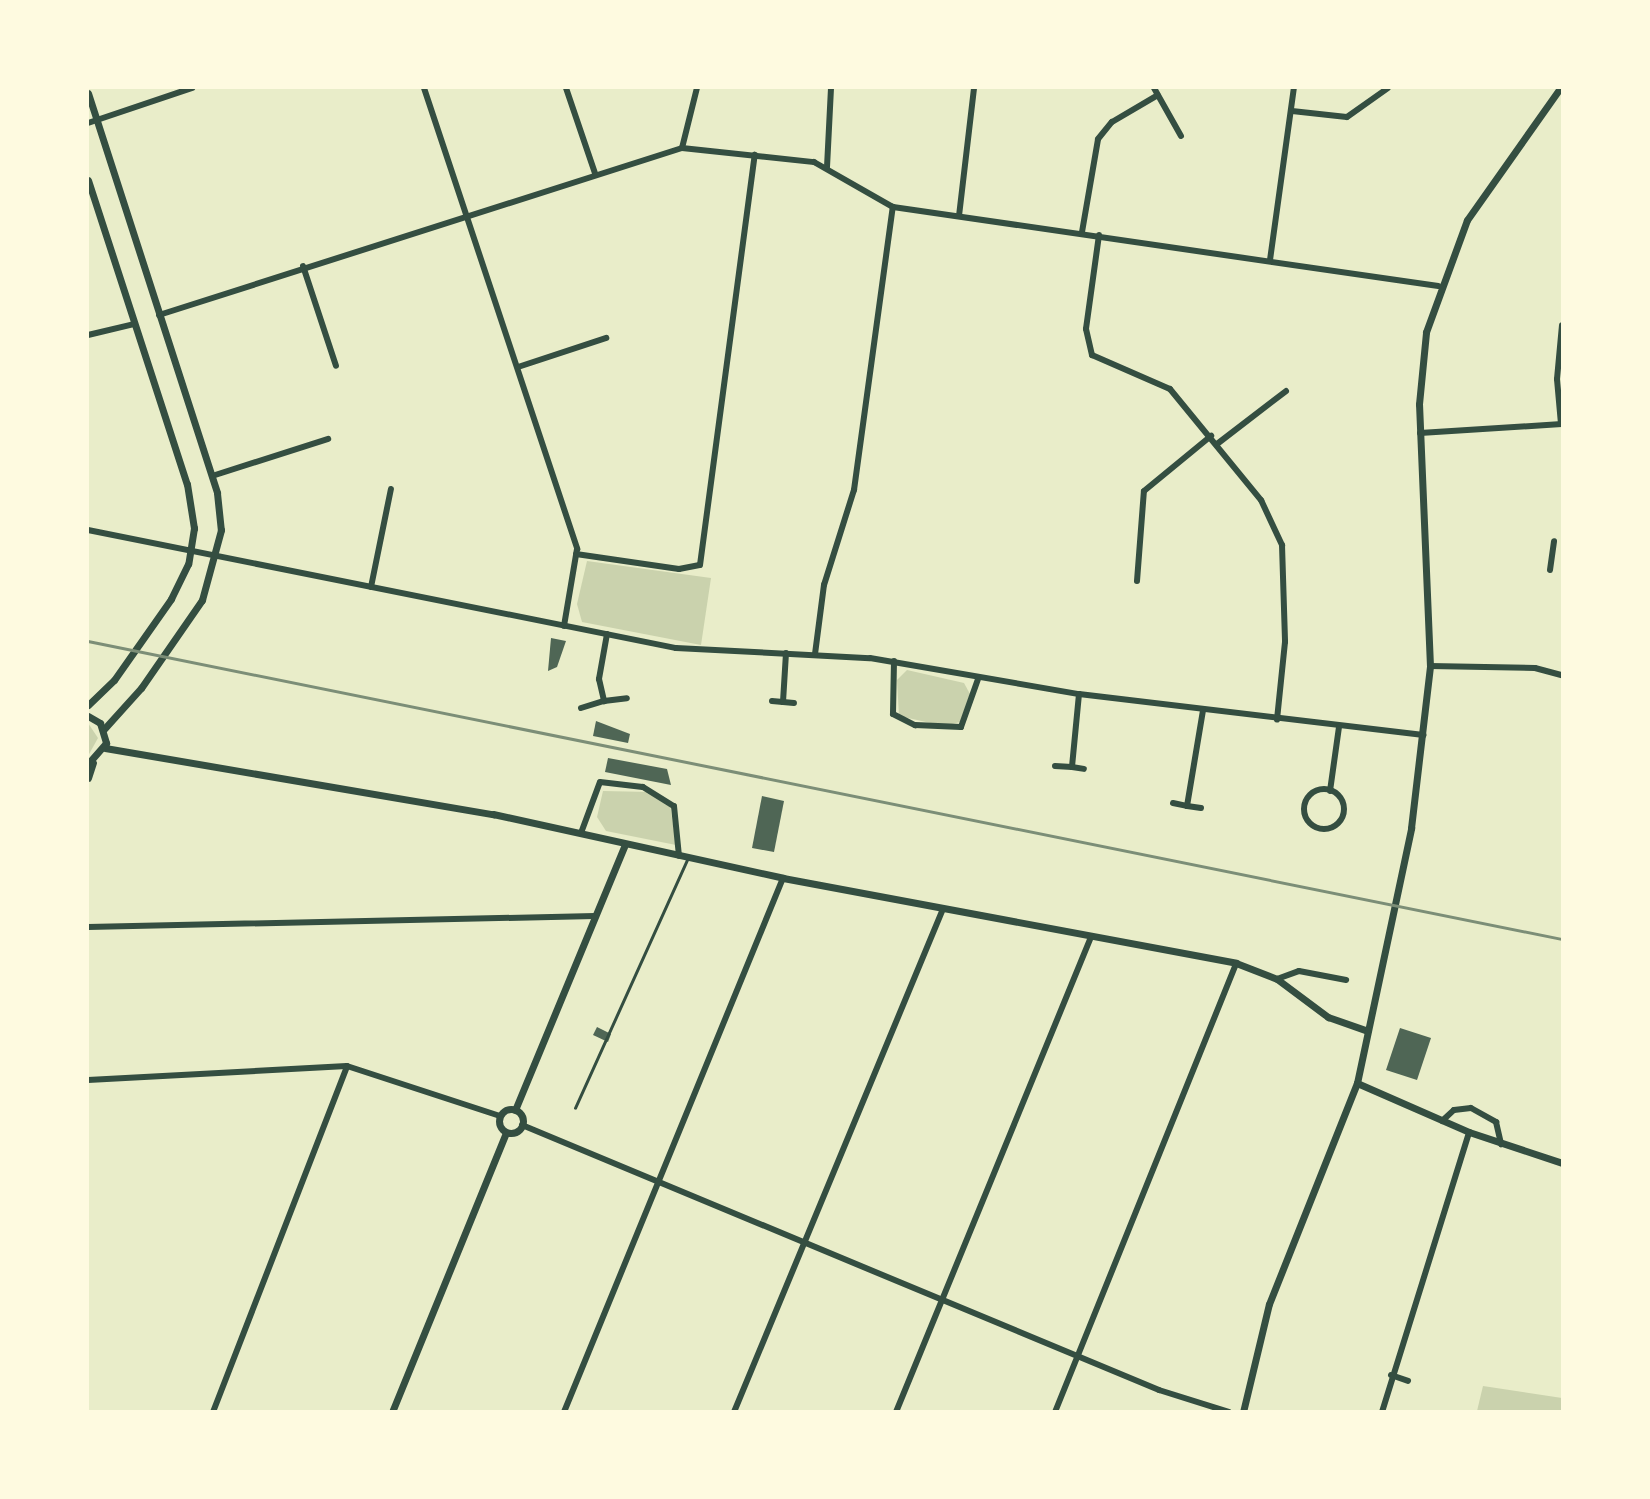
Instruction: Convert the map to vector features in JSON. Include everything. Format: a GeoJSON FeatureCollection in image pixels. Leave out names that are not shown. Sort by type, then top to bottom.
{"type":"FeatureCollection","features":[{"type":"Feature","properties":{"kind":"street"},"geometry":{"type":"LineString","coordinates":[[88,123],[192,88]]}},
{"type":"Feature","properties":{"kind":"street"},"geometry":{"type":"LineString","coordinates":[[424,88],[518,366],[576,554],[564,626]]}},
{"type":"Feature","properties":{"kind":"street"},"geometry":{"type":"LineString","coordinates":[[566,88],[595,173]]}},
{"type":"Feature","properties":{"kind":"street"},"geometry":{"type":"LineString","coordinates":[[682,148],[697,88]]}},
{"type":"Feature","properties":{"kind":"street"},"geometry":{"type":"LineString","coordinates":[[827,167],[831,88]]}},
{"type":"Feature","properties":{"kind":"street"},"geometry":{"type":"LineString","coordinates":[[958,216],[974,88]]}},
{"type":"Feature","properties":{"kind":"street"},"geometry":{"type":"LineString","coordinates":[[1154,88],[1181,136]]}},
{"type":"Feature","properties":{"kind":"street"},"geometry":{"type":"LineString","coordinates":[[1270,260],[1294,88]]}},
{"type":"Feature","properties":{"kind":"street"},"geometry":{"type":"LineString","coordinates":[[1292,111],[1346,117],[1388,88]]}},
{"type":"Feature","properties":{"kind":"street"},"geometry":{"type":"LineString","coordinates":[[1244,1412],[1269,1304],[1357,1083],[1400,883],[1424,735],[1430,666],[1420,433],[1423,354],[1438,286],[1482,194],[1560,88]]}},
{"type":"Feature","properties":{"kind":"street"},"geometry":{"type":"LineString","coordinates":[[88,93],[212,476],[221,530],[218,556],[196,610],[104,729],[105,748],[90,764],[88,778]]}},
{"type":"Feature","properties":{"kind":"street"},"geometry":{"type":"LineString","coordinates":[[1082,232],[1101,134],[1158,95]]}},
{"type":"Feature","properties":{"kind":"street"},"geometry":{"type":"LineString","coordinates":[[159,315],[303,266],[682,148],[755,155],[827,167],[893,207],[1099,234],[1438,286]]}},
{"type":"Feature","properties":{"kind":"street"},"geometry":{"type":"LineString","coordinates":[[576,554],[689,570],[700,565],[755,155]]}},
{"type":"Feature","properties":{"kind":"street"},"geometry":{"type":"LineString","coordinates":[[88,180],[187,484],[192,550],[152,628],[88,705]]}},
{"type":"Feature","properties":{"kind":"street"},"geometry":{"type":"LineString","coordinates":[[815,654],[824,585],[854,490],[893,207]]}},
{"type":"Feature","properties":{"kind":"street"},"geometry":{"type":"LineString","coordinates":[[1099,234],[1086,329],[1092,355],[1110,368],[1158,381],[1217,444],[1261,500],[1286,559],[1277,720]]}},
{"type":"Feature","properties":{"kind":"street"},"geometry":{"type":"LineString","coordinates":[[303,266],[336,366]]}},
{"type":"Feature","properties":{"kind":"street"},"geometry":{"type":"LineString","coordinates":[[88,335],[134,324]]}},
{"type":"Feature","properties":{"kind":"street"},"geometry":{"type":"LineString","coordinates":[[1420,433],[1562,424],[1557,379],[1563,325]]}},
{"type":"Feature","properties":{"kind":"street"},"geometry":{"type":"LineString","coordinates":[[518,366],[606,338]]}},
{"type":"Feature","properties":{"kind":"street"},"geometry":{"type":"LineString","coordinates":[[1217,444],[1286,391]]}},
{"type":"Feature","properties":{"kind":"street"},"geometry":{"type":"LineString","coordinates":[[1137,581],[1138,512],[1144,491],[1210,436]]}},
{"type":"Feature","properties":{"kind":"street"},"geometry":{"type":"LineString","coordinates":[[212,476],[328,439]]}},
{"type":"Feature","properties":{"kind":"street"},"geometry":{"type":"LineString","coordinates":[[371,587],[391,489]]}},
{"type":"Feature","properties":{"kind":"street"},"geometry":{"type":"LineString","coordinates":[[88,530],[685,649],[815,654],[894,661],[978,679],[1079,694],[1277,720],[1424,735]]}},
{"type":"Feature","properties":{"kind":"street"},"geometry":{"type":"LineString","coordinates":[[1550,570],[1554,541]]}},
{"type":"Feature","properties":{"kind":"street"},"geometry":{"type":"LineString","coordinates":[[1552,556],[1563,558]]}},
{"type":"Feature","properties":{"kind":"street"},"geometry":{"type":"LineString","coordinates":[[604,701],[599,679],[607,634]]}},
{"type":"Feature","properties":{"kind":"street"},"geometry":{"type":"LineString","coordinates":[[783,702],[786,653]]}},
{"type":"Feature","properties":{"kind":"street"},"geometry":{"type":"LineString","coordinates":[[894,661],[893,714],[915,725],[961,727],[978,679]]}},
{"type":"Feature","properties":{"kind":"street"},"geometry":{"type":"LineString","coordinates":[[1430,666],[1535,668],[1563,675]]}},
{"type":"Feature","properties":{"kind":"street"},"geometry":{"type":"LineString","coordinates":[[1072,767],[1079,694]]}},
{"type":"Feature","properties":{"kind":"street"},"geometry":{"type":"LineString","coordinates":[[581,708],[627,698]]}},
{"type":"Feature","properties":{"kind":"street"},"geometry":{"type":"LineString","coordinates":[[772,701],[794,703]]}},
{"type":"Feature","properties":{"kind":"street"},"geometry":{"type":"LineString","coordinates":[[1187,806],[1203,710]]}},
{"type":"Feature","properties":{"kind":"street"},"geometry":{"type":"LineString","coordinates":[[88,716],[104,729]]}},
{"type":"Feature","properties":{"kind":"street"},"geometry":{"type":"LineString","coordinates":[[1330,791],[1339,727]]}},
{"type":"Feature","properties":{"kind":"street"},"geometry":{"type":"LineString","coordinates":[[105,748],[581,833],[837,889],[1236,963],[1277,979],[1328,1017],[1368,1031]]}},
{"type":"Feature","properties":{"kind":"street"},"geometry":{"type":"LineString","coordinates":[[1055,766],[1084,769]]}},
{"type":"Feature","properties":{"kind":"street"},"geometry":{"type":"LineString","coordinates":[[581,833],[600,782],[643,787],[674,806],[679,856]]}},
{"type":"Feature","properties":{"kind":"street"},"geometry":{"type":"LineString","coordinates":[[1330,791],[1343,805],[1342,818],[1319,828],[1306,818],[1304,806],[1314,792],[1330,791]]}},
{"type":"Feature","properties":{"kind":"street"},"geometry":{"type":"LineString","coordinates":[[1173,803],[1201,808]]}},
{"type":"Feature","properties":{"kind":"street"},"geometry":{"type":"LineString","coordinates":[[88,1080],[347,1066],[500,1116],[515,1110],[625,844]]}},
{"type":"Feature","properties":{"kind":"street"},"geometry":{"type":"LineString","coordinates":[[564,1412],[783,878]]}},
{"type":"Feature","properties":{"kind":"street"},"geometry":{"type":"LineString","coordinates":[[734,1412],[943,909]]}},
{"type":"Feature","properties":{"kind":"street"},"geometry":{"type":"LineString","coordinates":[[88,927],[595,916]]}},
{"type":"Feature","properties":{"kind":"street"},"geometry":{"type":"LineString","coordinates":[[896,1412],[1091,937]]}},
{"type":"Feature","properties":{"kind":"street"},"geometry":{"type":"LineString","coordinates":[[1055,1412],[1236,963]]}},
{"type":"Feature","properties":{"kind":"street"},"geometry":{"type":"LineString","coordinates":[[1277,979],[1299,971],[1346,980]]}},
{"type":"Feature","properties":{"kind":"street"},"geometry":{"type":"LineString","coordinates":[[212,1412],[347,1066]]}},
{"type":"Feature","properties":{"kind":"street"},"geometry":{"type":"LineString","coordinates":[[1357,1083],[1469,1132],[1563,1163]]}},
{"type":"Feature","properties":{"kind":"street"},"geometry":{"type":"LineString","coordinates":[[1442,1121],[1454,1110],[1471,1108],[1496,1122],[1501,1144]]}},
{"type":"Feature","properties":{"kind":"street"},"geometry":{"type":"LineString","coordinates":[[515,1110],[522,1125],[1077,1357],[1229,1412]]}},
{"type":"Feature","properties":{"kind":"street"},"geometry":{"type":"LineString","coordinates":[[392,1412],[506,1132],[500,1116]]}},
{"type":"Feature","properties":{"kind":"street"},"geometry":{"type":"LineString","coordinates":[[506,1132],[522,1125]]}},
{"type":"Feature","properties":{"kind":"street"},"geometry":{"type":"LineString","coordinates":[[1382,1412],[1391,1375],[1469,1132]]}},
{"type":"Feature","properties":{"kind":"street"},"geometry":{"type":"LineString","coordinates":[[1391,1375],[1408,1381]]}},
{"type":"Feature","properties":{"kind":"lane"},"geometry":{"type":"LineString","coordinates":[[575,1108],[688,858]]}},
{"type":"Feature","properties":{"kind":"green space"},"geometry":{"type":"Polygon","coordinates":[[[587,561],[711,578],[701,645],[582,622],[577,604],[587,561]]]}},
{"type":"Feature","properties":{"kind":"green space"},"geometry":{"type":"Polygon","coordinates":[[[907,670],[964,683],[970,694],[960,722],[944,726],[899,716],[897,680],[907,670]]]}},
{"type":"Feature","properties":{"kind":"green space"},"geometry":{"type":"Polygon","coordinates":[[[88,723],[98,738],[88,756],[88,723]]]}},
{"type":"Feature","properties":{"kind":"green space"},"geometry":{"type":"Polygon","coordinates":[[[603,791],[650,792],[670,804],[676,845],[606,831],[597,817],[603,791]]]}},
{"type":"Feature","properties":{"kind":"green space"},"geometry":{"type":"Polygon","coordinates":[[[1483,1386],[1562,1398],[1562,1411],[1477,1411],[1483,1386]]]}},
{"type":"Feature","properties":{"kind":"building"},"geometry":{"type":"Polygon","coordinates":[[[551,638],[566,641],[557,667],[548,671],[551,638]]]}},
{"type":"Feature","properties":{"kind":"building"},"geometry":{"type":"Polygon","coordinates":[[[596,721],[630,734],[628,743],[593,736],[596,721]]]}},
{"type":"Feature","properties":{"kind":"building"},"geometry":{"type":"Polygon","coordinates":[[[608,758],[667,769],[671,785],[605,772],[608,758]]]}},
{"type":"Feature","properties":{"kind":"building"},"geometry":{"type":"Polygon","coordinates":[[[762,796],[784,801],[774,852],[752,848],[762,796]]]}},
{"type":"Feature","properties":{"kind":"building"},"geometry":{"type":"Polygon","coordinates":[[[597,1027],[611,1034],[608,1042],[593,1035],[597,1027]]]}},
{"type":"Feature","properties":{"kind":"building"},"geometry":{"type":"Polygon","coordinates":[[[1400,1028],[1431,1038],[1417,1080],[1386,1070],[1400,1028]]]}},
{"type":"Feature","properties":{"kind":"railway"},"geometry":{"type":"LineString","coordinates":[[88,641],[1562,939]]}}]}
